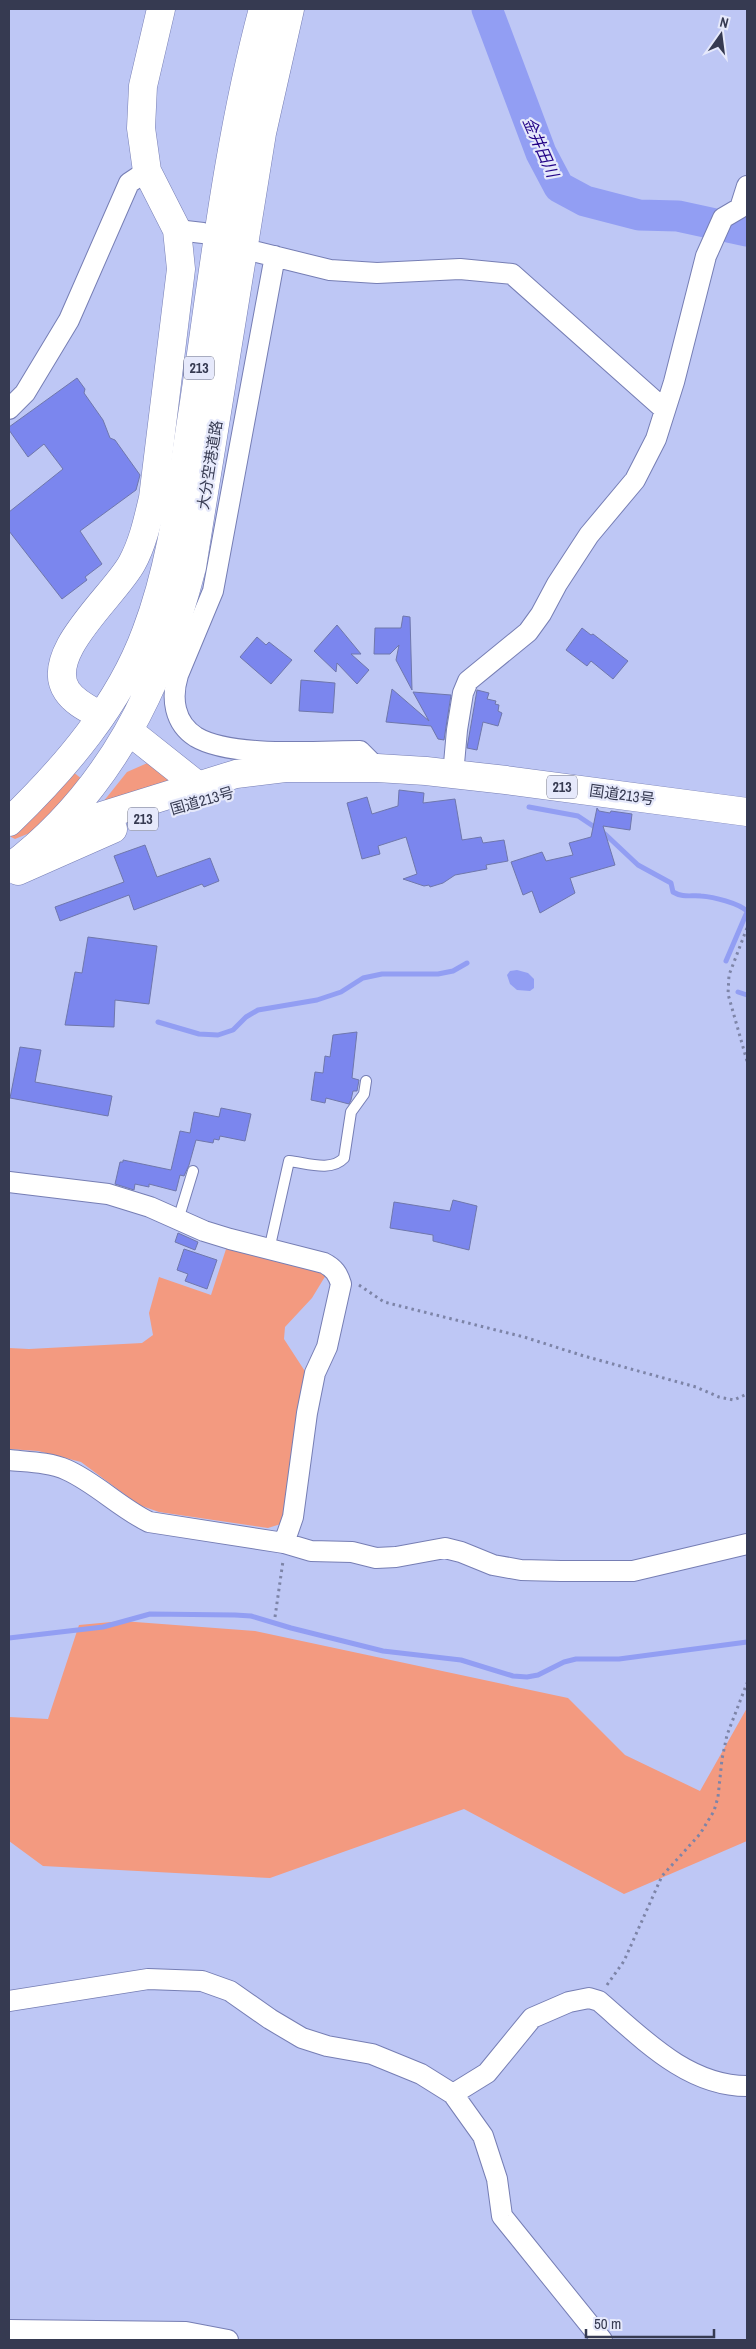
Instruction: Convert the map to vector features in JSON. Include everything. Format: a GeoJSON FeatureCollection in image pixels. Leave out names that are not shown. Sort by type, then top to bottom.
{"type":"FeatureCollection","features":[{"type":"Feature","properties":{"kind":"main road"},"geometry":{"type":"LineString","coordinates":[[161,9],[143,86],[141,128],[147,171],[190,232],[181,269],[153,498],[148,522],[132,562],[118,584],[71,644],[62,662],[61,675],[68,693],[74,700],[101,716],[196,765],[210,771],[236,774]]}},
{"type":"Feature","properties":{"kind":"main road","name":"大分空港道路"},"geometry":{"type":"LineString","coordinates":[[9,822],[39,793],[71,756],[101,716],[120,686],[146,633],[168,560],[178,508],[237,131],[263,9]]}},
{"type":"Feature","properties":{"kind":"main road","name":"大分空港道路"},"geometry":{"type":"LineString","coordinates":[[9,868],[48,832],[96,781],[129,731],[148,695],[170,643],[192,567],[262,133],[290,9]]}},
{"type":"Feature","properties":{"kind":"main road"},"geometry":{"type":"LineString","coordinates":[[129,731],[197,785],[211,789],[248,779],[265,778],[284,781]]}},
{"type":"Feature","properties":{"kind":"main road","name":"国道213号"},"geometry":{"type":"LineString","coordinates":[[9,849],[48,832],[197,785],[236,774],[285,768],[377,768],[506,780],[747,812]]}},
{"type":"Feature","properties":{"kind":"main road","name":"国道213号"},"geometry":{"type":"LineString","coordinates":[[9,876],[81,842],[124,825],[248,788],[377,768]]}},
{"type":"Feature","properties":{"kind":"street"},"geometry":{"type":"LineString","coordinates":[[9,409],[25,393],[69,320],[129,183],[147,171]]}},
{"type":"Feature","properties":{"kind":"street"},"geometry":{"type":"LineString","coordinates":[[453,775],[457,730],[463,693],[468,681],[521,637],[541,614],[557,584],[589,535],[634,480],[656,439],[666,410],[706,256],[723,218],[740,208],[747,186]]}},
{"type":"Feature","properties":{"kind":"street"},"geometry":{"type":"LineString","coordinates":[[377,768],[360,751],[228,748],[197,737],[187,729],[179,717],[174,704],[174,689],[178,675],[213,591],[264,309],[266,254],[330,270],[367,273],[460,269],[512,274],[666,410]]}},
{"type":"Feature","properties":{"kind":"street"},"geometry":{"type":"LineString","coordinates":[[9,1182],[108,1194],[150,1207],[204,1231],[269,1250],[324,1263],[332,1267],[341,1284],[326,1347],[315,1372],[293,1517],[284,1543]]}},
{"type":"Feature","properties":{"kind":"street"},"geometry":{"type":"LineString","coordinates":[[9,1460],[65,1469],[83,1479],[133,1514],[149,1522],[284,1543],[311,1551],[352,1552],[376,1558],[396,1558],[445,1548],[461,1552],[493,1565],[521,1570],[633,1570],[747,1544]]}},
{"type":"Feature","properties":{"kind":"street"},"geometry":{"type":"LineString","coordinates":[[9,2001],[148,1978],[202,1981],[230,1991],[270,2019],[302,2038],[327,2046],[372,2054],[420,2074],[453,2094],[483,2136],[497,2179],[502,2216],[602,2340]]}},
{"type":"Feature","properties":{"kind":"street"},"geometry":{"type":"LineString","coordinates":[[453,2094],[487,2073],[532,2018],[569,2002],[589,1998],[597,2000],[676,2064],[697,2075],[722,2083],[747,2086]]}},
{"type":"Feature","properties":{"kind":"street"},"geometry":{"type":"LineString","coordinates":[[9,2330],[55,2335],[186,2332],[228,2340]]}},
{"type":"Feature","properties":{"kind":"lane"},"geometry":{"type":"LineString","coordinates":[[269,1250],[289,1161],[332,1166],[340,1163],[344,1158],[351,1112],[364,1094],[366,1081]]}},
{"type":"Feature","properties":{"kind":"lane"},"geometry":{"type":"LineString","coordinates":[[178,1220],[193,1171]]}},
{"type":"Feature","properties":{"kind":"path"},"geometry":{"type":"LineString","coordinates":[[747,928],[729,975],[728,994],[747,1062]]}},
{"type":"Feature","properties":{"kind":"path"},"geometry":{"type":"LineString","coordinates":[[340,1279],[355,1282],[384,1302],[524,1337],[696,1387],[719,1397],[734,1400],[747,1394]]}},
{"type":"Feature","properties":{"kind":"path"},"geometry":{"type":"LineString","coordinates":[[275,1617],[280,1594],[284,1543]]}},
{"type":"Feature","properties":{"kind":"path"},"geometry":{"type":"LineString","coordinates":[[597,2000],[624,1961],[662,1876],[700,1834],[714,1812],[718,1797],[722,1759],[728,1735],[747,1683]]}},
{"type":"Feature","properties":{"kind":"shaded area"},"geometry":{"type":"Polygon","coordinates":[[[152,761],[175,779],[103,802],[127,772],[152,761]]]}},
{"type":"Feature","properties":{"kind":"shaded area"},"geometry":{"type":"Polygon","coordinates":[[[72,771],[83,780],[37,830],[15,839],[11,837],[11,835],[72,771]]]}},
{"type":"Feature","properties":{"kind":"shaded area"},"geometry":{"type":"Polygon","coordinates":[[[228,1243],[329,1270],[312,1298],[285,1327],[284,1339],[310,1379],[287,1522],[268,1528],[159,1512],[139,1505],[81,1462],[38,1451],[9,1449],[9,1348],[29,1349],[142,1343],[153,1335],[149,1313],[159,1277],[211,1295],[228,1243]]]}},
{"type":"Feature","properties":{"kind":"shaded area"},"geometry":{"type":"Polygon","coordinates":[[[122,1621],[255,1631],[568,1698],[625,1755],[700,1791],[747,1708],[747,1841],[624,1894],[464,1809],[270,1878],[43,1866],[9,1841],[9,1717],[48,1719],[79,1625],[122,1621]]]}},
{"type":"Feature","properties":{"kind":"water"},"geometry":{"type":"Polygon","coordinates":[[[517,970],[528,973],[534,979],[534,988],[530,991],[517,990],[510,984],[507,975],[510,971],[517,970]]]}},
{"type":"Feature","properties":{"kind":"building"},"geometry":{"type":"Polygon","coordinates":[[[77,378],[85,389],[84,393],[103,420],[110,438],[115,440],[140,475],[136,490],[80,531],[102,564],[85,577],[87,580],[62,599],[9,531],[9,512],[63,469],[44,444],[28,457],[9,430],[9,427],[77,378]]]}},
{"type":"Feature","properties":{"kind":"building"},"geometry":{"type":"Polygon","coordinates":[[[403,616],[410,617],[412,690],[396,660],[399,645],[390,654],[374,654],[375,628],[401,628],[403,616]]]}},
{"type":"Feature","properties":{"kind":"building"},"geometry":{"type":"Polygon","coordinates":[[[337,625],[361,654],[351,654],[369,670],[357,684],[337,663],[336,672],[314,651],[337,625]]]}},
{"type":"Feature","properties":{"kind":"building"},"geometry":{"type":"Polygon","coordinates":[[[582,628],[591,635],[593,634],[628,661],[613,679],[591,661],[587,666],[566,650],[582,628]]]}},
{"type":"Feature","properties":{"kind":"building"},"geometry":{"type":"Polygon","coordinates":[[[257,637],[266,645],[269,642],[292,660],[271,684],[240,657],[257,637]]]}},
{"type":"Feature","properties":{"kind":"building"},"geometry":{"type":"Polygon","coordinates":[[[301,680],[335,683],[333,713],[299,711],[301,680]]]}},
{"type":"Feature","properties":{"kind":"building"},"geometry":{"type":"Polygon","coordinates":[[[392,689],[429,721],[413,692],[451,695],[444,740],[438,739],[431,726],[386,722],[392,689]]]}},
{"type":"Feature","properties":{"kind":"building"},"geometry":{"type":"Polygon","coordinates":[[[477,690],[489,693],[487,699],[496,701],[495,704],[499,705],[498,711],[502,713],[498,726],[483,722],[477,750],[467,748],[477,690]]]}},
{"type":"Feature","properties":{"kind":"building"},"geometry":{"type":"Polygon","coordinates":[[[399,790],[424,793],[423,803],[455,799],[462,840],[481,837],[483,843],[504,840],[508,861],[486,865],[487,869],[455,875],[443,883],[430,887],[429,885],[424,886],[403,879],[417,874],[406,837],[378,846],[380,854],[362,859],[347,803],[367,797],[372,814],[398,806],[399,790]]]}},
{"type":"Feature","properties":{"kind":"building"},"geometry":{"type":"Polygon","coordinates":[[[597,808],[599,811],[610,813],[611,811],[632,814],[630,830],[603,826],[615,865],[570,878],[575,893],[540,913],[532,891],[523,895],[511,862],[542,852],[546,861],[573,855],[569,843],[591,837],[597,808]]]}},
{"type":"Feature","properties":{"kind":"building"},"geometry":{"type":"Polygon","coordinates":[[[145,845],[157,877],[210,858],[219,881],[204,887],[202,884],[134,910],[129,895],[60,921],[55,907],[124,882],[114,856],[145,845]]]}},
{"type":"Feature","properties":{"kind":"building"},"geometry":{"type":"Polygon","coordinates":[[[88,937],[157,946],[149,1004],[115,1000],[114,1027],[65,1025],[75,972],[82,973],[88,937]]]}},
{"type":"Feature","properties":{"kind":"building"},"geometry":{"type":"Polygon","coordinates":[[[357,1032],[352,1078],[359,1080],[357,1091],[353,1091],[349,1104],[326,1098],[325,1103],[311,1100],[315,1072],[323,1073],[325,1056],[330,1057],[333,1035],[357,1032]]]}},
{"type":"Feature","properties":{"kind":"building"},"geometry":{"type":"Polygon","coordinates":[[[20,1047],[41,1050],[35,1082],[112,1096],[108,1116],[10,1098],[20,1047]]]}},
{"type":"Feature","properties":{"kind":"building"},"geometry":{"type":"Polygon","coordinates":[[[221,1108],[251,1114],[245,1141],[220,1136],[219,1140],[214,1139],[213,1143],[196,1140],[189,1165],[184,1176],[180,1175],[176,1191],[149,1184],[149,1187],[135,1184],[134,1190],[115,1184],[120,1162],[123,1162],[123,1160],[171,1170],[180,1131],[190,1133],[194,1112],[219,1117],[221,1108]]]}},
{"type":"Feature","properties":{"kind":"building"},"geometry":{"type":"Polygon","coordinates":[[[453,1200],[477,1206],[469,1250],[433,1241],[433,1235],[390,1228],[394,1202],[450,1211],[453,1200]]]}},
{"type":"Feature","properties":{"kind":"building"},"geometry":{"type":"Polygon","coordinates":[[[178,1233],[198,1242],[195,1250],[175,1242],[178,1233]]]}},
{"type":"Feature","properties":{"kind":"building"},"geometry":{"type":"Polygon","coordinates":[[[184,1249],[217,1260],[207,1289],[185,1281],[188,1274],[177,1270],[184,1249]]]}},
{"type":"Feature","properties":{"kind":"waterway","name":"金井田川"},"geometry":{"type":"LineString","coordinates":[[487,9],[541,153],[559,187],[585,201],[639,215],[678,216],[747,231]]}},
{"type":"Feature","properties":{"kind":"waterway"},"geometry":{"type":"LineString","coordinates":[[529,807],[578,816],[605,834],[638,865],[671,883],[673,892],[677,894],[719,899],[738,905],[747,911]]}},
{"type":"Feature","properties":{"kind":"waterway"},"geometry":{"type":"LineString","coordinates":[[726,961],[747,912]]}},
{"type":"Feature","properties":{"kind":"waterway"},"geometry":{"type":"LineString","coordinates":[[158,1022],[199,1034],[218,1035],[233,1030],[246,1017],[258,1010],[317,1000],[341,992],[363,978],[382,974],[438,974],[453,971],[467,963]]}},
{"type":"Feature","properties":{"kind":"waterway"},"geometry":{"type":"LineString","coordinates":[[738,992],[747,995]]}},
{"type":"Feature","properties":{"kind":"waterway"},"geometry":{"type":"LineString","coordinates":[[9,1638],[103,1627],[150,1614],[251,1616],[383,1651],[461,1660],[513,1676],[527,1677],[538,1675],[564,1662],[576,1659],[619,1659],[747,1642]]}}]}
